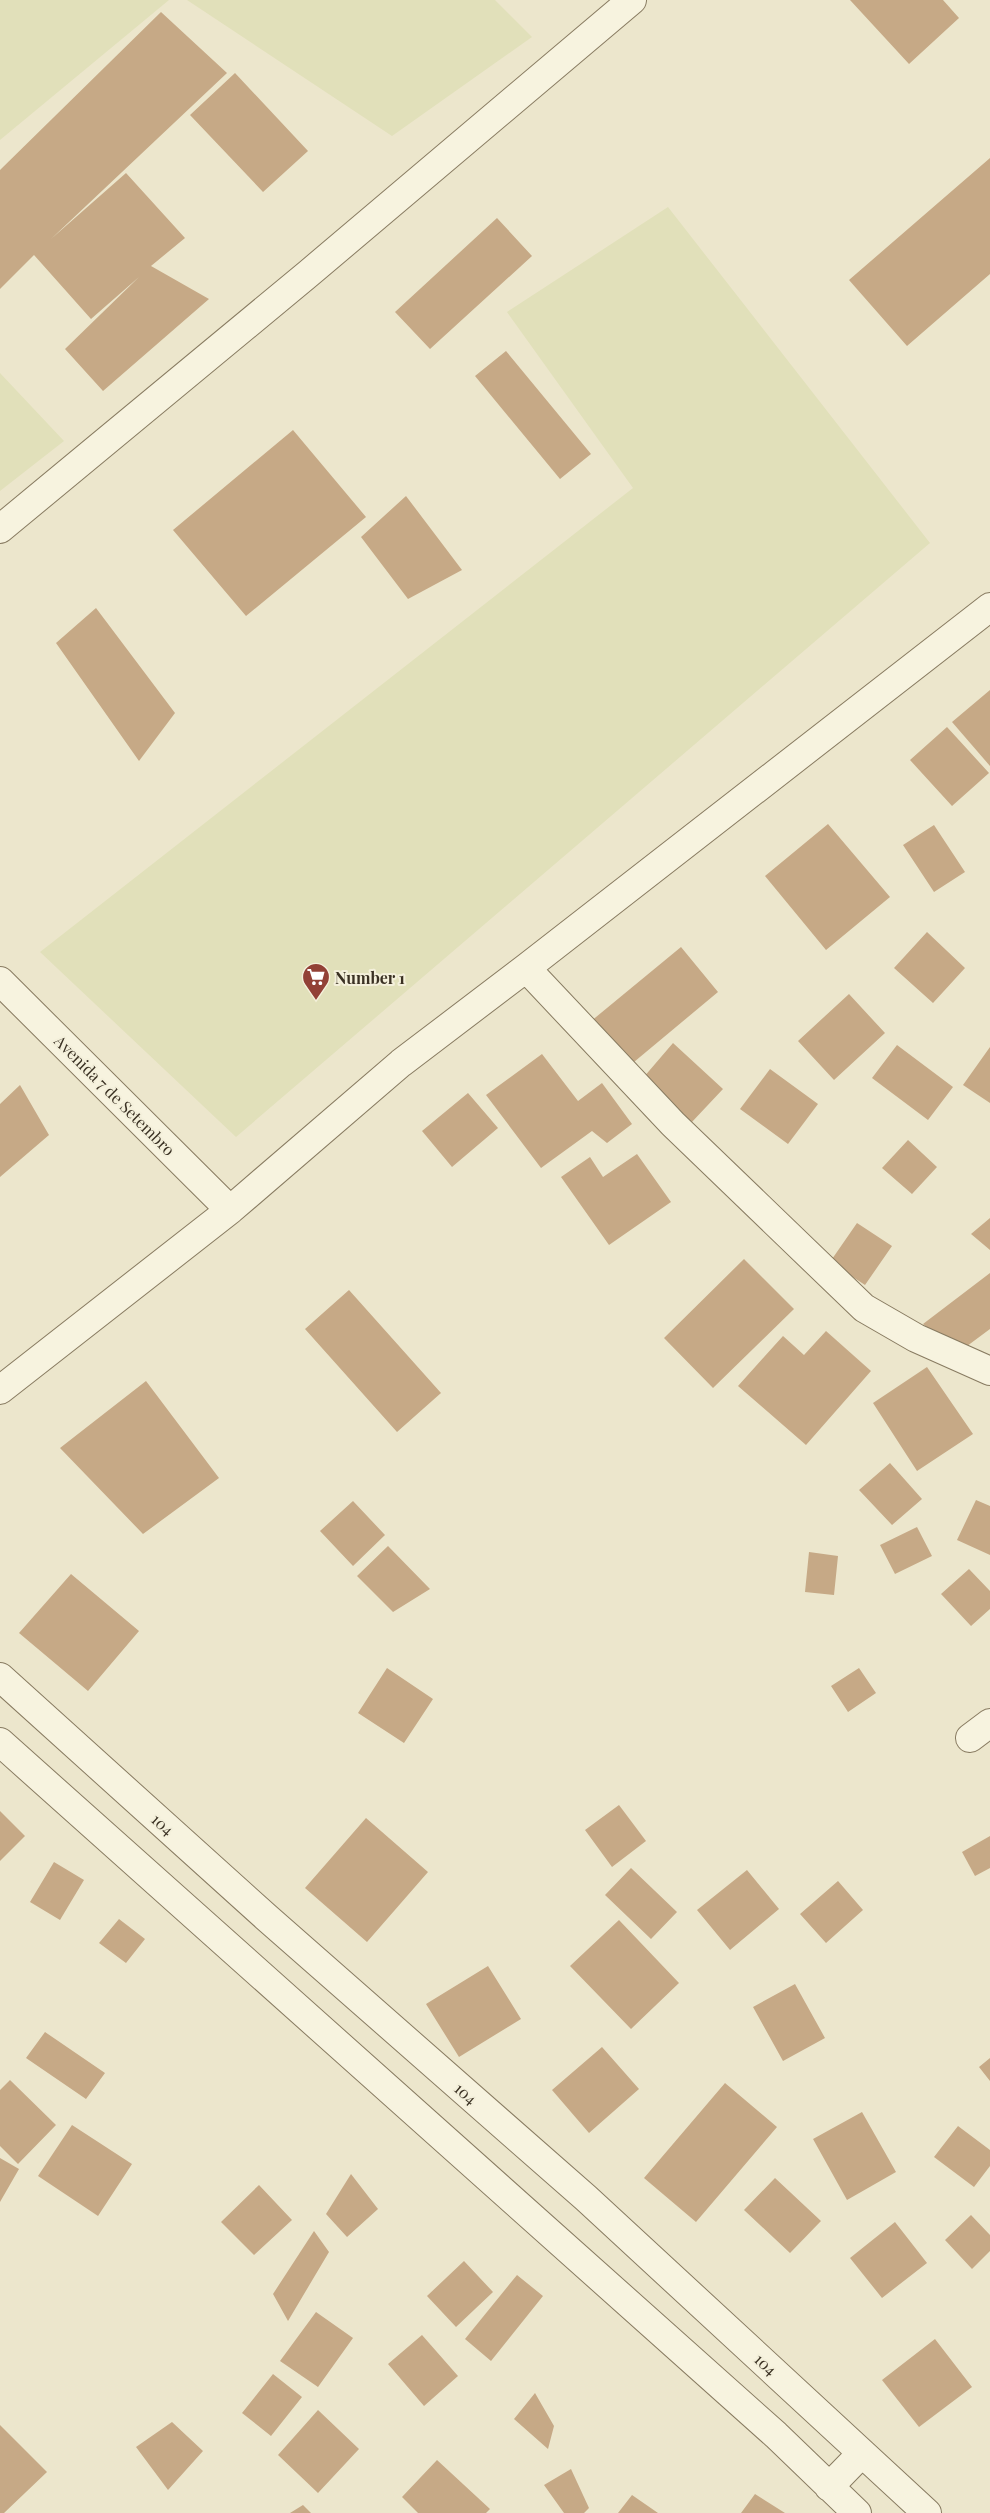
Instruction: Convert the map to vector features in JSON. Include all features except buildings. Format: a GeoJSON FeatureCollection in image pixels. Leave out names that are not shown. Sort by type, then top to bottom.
{"type":"FeatureCollection","features":[{"type":"Feature","properties":{"kind":"street"},"geometry":{"type":"LineString","coordinates":[[0,529],[308,274],[632,0]]}},
{"type":"Feature","properties":{"kind":"street"},"geometry":{"type":"LineString","coordinates":[[0,1390],[230,1210],[400,1063],[526,968],[990,607]]}},
{"type":"Feature","properties":{"kind":"street"},"geometry":{"type":"LineString","coordinates":[[526,968],[673,1124],[864,1308],[916,1338],[990,1371]]}},
{"type":"Feature","properties":{"kind":"street","name":"Avenida 7 de Setembro"},"geometry":{"type":"LineString","coordinates":[[0,981],[230,1210]]}},
{"type":"Feature","properties":{"kind":"street","name":"104"},"geometry":{"type":"LineString","coordinates":[[0,1677],[266,1917],[586,2198],[927,2513]]}},
{"type":"Feature","properties":{"kind":"street"},"geometry":{"type":"LineString","coordinates":[[0,1742],[776,2435],[857,2513]]}},
{"type":"Feature","properties":{"kind":"street"},"geometry":{"type":"LineString","coordinates":[[829,2487],[862,2453]]}},
{"type":"Feature","properties":{"kind":"green space"},"geometry":{"type":"Polygon","coordinates":[[[0,0],[169,0],[0,140],[0,0]]]}},
{"type":"Feature","properties":{"kind":"green space"},"geometry":{"type":"Polygon","coordinates":[[[187,0],[495,0],[532,37],[392,136],[187,0]]]}},
{"type":"Feature","properties":{"kind":"green space"},"geometry":{"type":"Polygon","coordinates":[[[668,207],[930,543],[236,1137],[40,952],[633,488],[507,312],[668,207]]]}},
{"type":"Feature","properties":{"kind":"green space"},"geometry":{"type":"Polygon","coordinates":[[[0,373],[64,441],[0,491],[0,373]]]}},
{"type":"Feature","properties":{"kind":"place","name":"Number 1"},"geometry":{"type":"Point","coordinates":[316,1001]}}]}
